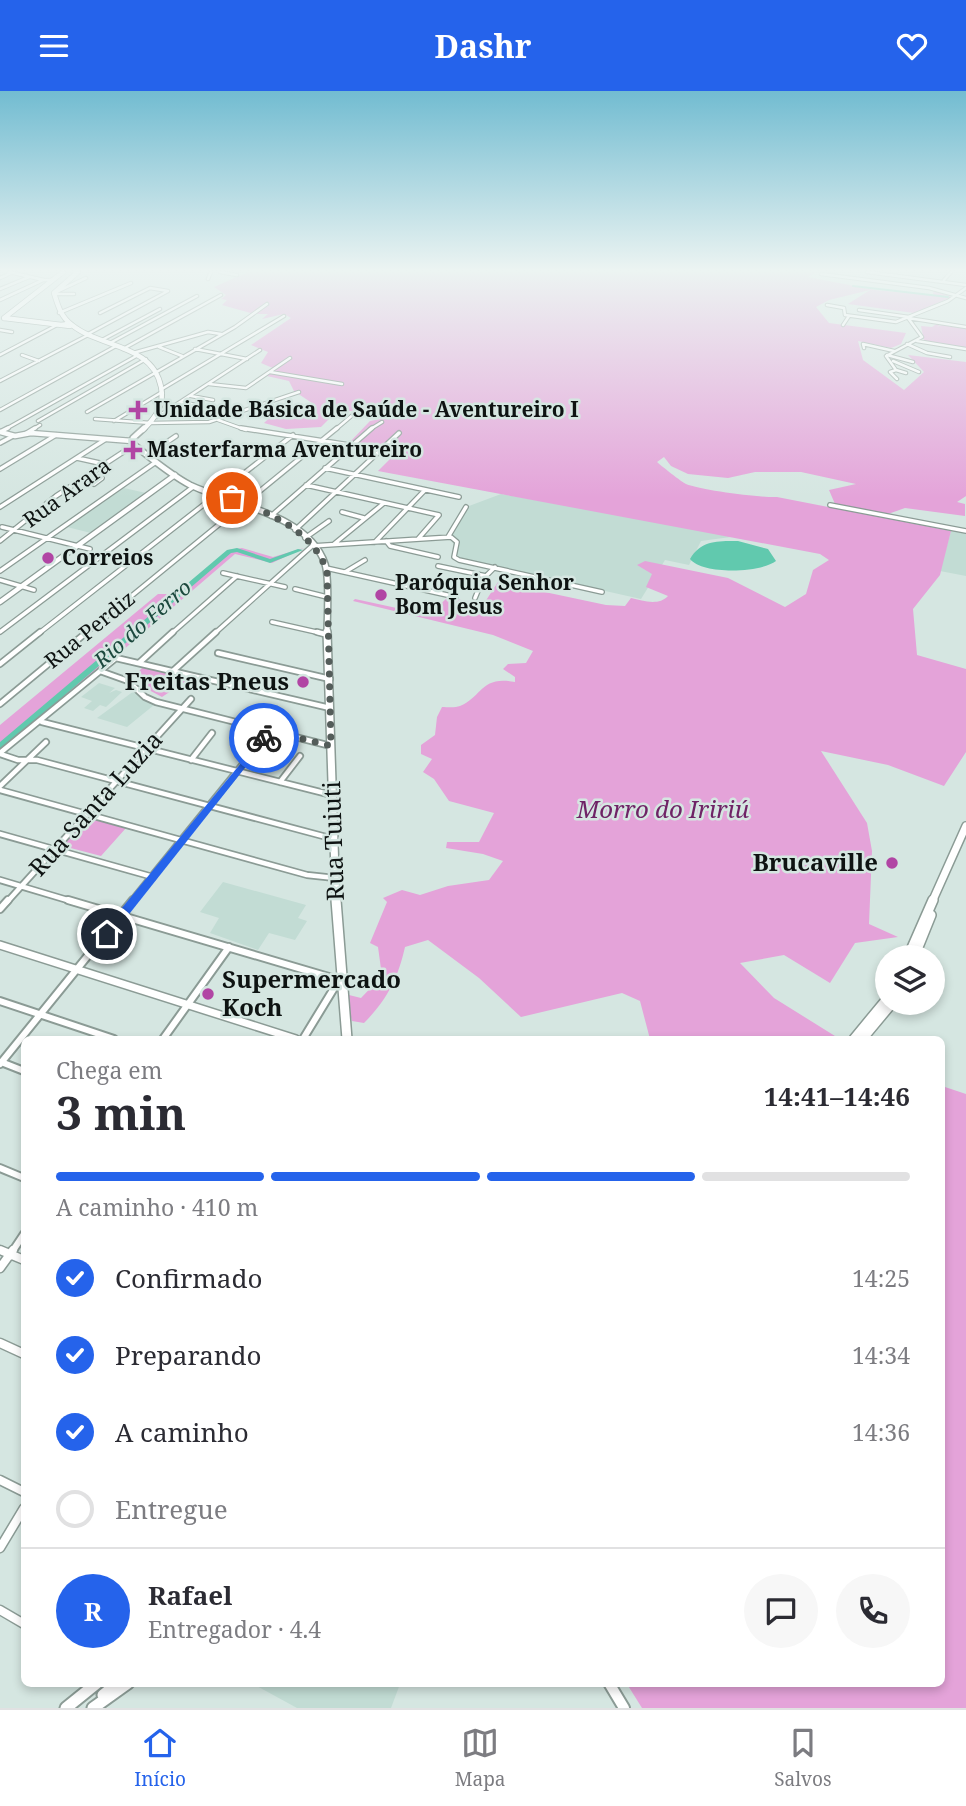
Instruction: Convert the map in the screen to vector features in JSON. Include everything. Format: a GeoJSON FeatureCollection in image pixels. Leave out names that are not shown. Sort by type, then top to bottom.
{"type":"FeatureCollection","features":[{"type":"Feature","properties":{"kind":"main road"},"geometry":{"type":"LineString","coordinates":[[120,347],[146,359],[157,370],[162,390],[157,417],[133,443],[191,483],[206,485],[218,494]]}},
{"type":"Feature","properties":{"kind":"main road"},"geometry":{"type":"LineString","coordinates":[[161,464],[193,487],[244,503],[295,530],[306,538],[326,568]]}},
{"type":"Feature","properties":{"kind":"main road"},"geometry":{"type":"LineString","coordinates":[[200,489],[206,485]]}},
{"type":"Feature","properties":{"kind":"main road","name":"Rua Tuiuti"},"geometry":{"type":"LineString","coordinates":[[326,568],[339,980],[347,1036]]}},
{"type":"Feature","properties":{"kind":"main road"},"geometry":{"type":"LineString","coordinates":[[913,945],[966,826]]}},
{"type":"Feature","properties":{"kind":"main road"},"geometry":{"type":"LineString","coordinates":[[919,945],[966,839]]}},
{"type":"Feature","properties":{"kind":"main road"},"geometry":{"type":"LineString","coordinates":[[856,1036],[875,1014]]}},
{"type":"Feature","properties":{"kind":"main road"},"geometry":{"type":"LineString","coordinates":[[864,1036],[882,1015]]}},
{"type":"Feature","properties":{"kind":"main road"},"geometry":{"type":"LineString","coordinates":[[65,1708],[90,1687]]}},
{"type":"Feature","properties":{"kind":"main road"},"geometry":{"type":"LineString","coordinates":[[88,1708],[113,1687]]}},
{"type":"Feature","properties":{"kind":"main road"},"geometry":{"type":"LineString","coordinates":[[93,1708],[122,1687]]}},
{"type":"Feature","properties":{"kind":"main road"},"geometry":{"type":"LineString","coordinates":[[611,1687],[624,1708]]}},
{"type":"Feature","properties":{"kind":"street"},"geometry":{"type":"LineString","coordinates":[[0,381],[64,347]]}},
{"type":"Feature","properties":{"kind":"street"},"geometry":{"type":"LineString","coordinates":[[0,410],[113,347]]}},
{"type":"Feature","properties":{"kind":"street"},"geometry":{"type":"LineString","coordinates":[[0,432],[135,354],[154,347]]}},
{"type":"Feature","properties":{"kind":"street"},"geometry":{"type":"LineString","coordinates":[[162,347],[182,356]]}},
{"type":"Feature","properties":{"kind":"street"},"geometry":{"type":"LineString","coordinates":[[87,412],[198,347]]}},
{"type":"Feature","properties":{"kind":"street"},"geometry":{"type":"LineString","coordinates":[[114,421],[232,347]]}},
{"type":"Feature","properties":{"kind":"street"},"geometry":{"type":"LineString","coordinates":[[878,347],[894,351]]}},
{"type":"Feature","properties":{"kind":"street"},"geometry":{"type":"LineString","coordinates":[[887,355],[901,347]]}},
{"type":"Feature","properties":{"kind":"street"},"geometry":{"type":"LineString","coordinates":[[916,347],[950,357]]}},
{"type":"Feature","properties":{"kind":"street"},"geometry":{"type":"LineString","coordinates":[[195,349],[247,359]]}},
{"type":"Feature","properties":{"kind":"street"},"geometry":{"type":"LineString","coordinates":[[157,417],[260,350]]}},
{"type":"Feature","properties":{"kind":"street"},"geometry":{"type":"LineString","coordinates":[[22,355],[39,361]]}},
{"type":"Feature","properties":{"kind":"street"},"geometry":{"type":"LineString","coordinates":[[887,355],[896,370]]}},
{"type":"Feature","properties":{"kind":"street"},"geometry":{"type":"LineString","coordinates":[[887,355],[913,362]]}},
{"type":"Feature","properties":{"kind":"street"},"geometry":{"type":"LineString","coordinates":[[209,384],[246,388],[290,358]]}},
{"type":"Feature","properties":{"kind":"street"},"geometry":{"type":"LineString","coordinates":[[25,434],[51,413],[146,359]]}},
{"type":"Feature","properties":{"kind":"street"},"geometry":{"type":"LineString","coordinates":[[891,360],[908,364],[919,372]]}},
{"type":"Feature","properties":{"kind":"street"},"geometry":{"type":"LineString","coordinates":[[897,379],[890,373],[896,370],[906,373]]}},
{"type":"Feature","properties":{"kind":"street"},"geometry":{"type":"LineString","coordinates":[[270,372],[342,384]]}},
{"type":"Feature","properties":{"kind":"street"},"geometry":{"type":"LineString","coordinates":[[95,419],[151,423],[218,419],[299,392]]}},
{"type":"Feature","properties":{"kind":"street"},"geometry":{"type":"LineString","coordinates":[[191,396],[213,400]]}},
{"type":"Feature","properties":{"kind":"street"},"geometry":{"type":"LineString","coordinates":[[182,403],[199,405],[192,413]]}},
{"type":"Feature","properties":{"kind":"street"},"geometry":{"type":"LineString","coordinates":[[39,411],[51,413]]}},
{"type":"Feature","properties":{"kind":"street","name":"Rua Perdiz"},"geometry":{"type":"LineString","coordinates":[[0,704],[355,413]]}},
{"type":"Feature","properties":{"kind":"street"},"geometry":{"type":"LineString","coordinates":[[218,419],[253,432],[293,435],[381,450]]}},
{"type":"Feature","properties":{"kind":"street"},"geometry":{"type":"LineString","coordinates":[[271,516],[352,445],[383,422]]}},
{"type":"Feature","properties":{"kind":"street"},"geometry":{"type":"LineString","coordinates":[[0,432],[13,436]]}},
{"type":"Feature","properties":{"kind":"street"},"geometry":{"type":"LineString","coordinates":[[295,530],[399,433]]}},
{"type":"Feature","properties":{"kind":"street"},"geometry":{"type":"LineString","coordinates":[[0,443],[13,436],[25,434],[133,443]]}},
{"type":"Feature","properties":{"kind":"street"},"geometry":{"type":"LineString","coordinates":[[0,469],[56,435]]}},
{"type":"Feature","properties":{"kind":"street"},"geometry":{"type":"LineString","coordinates":[[0,664],[293,435]]}},
{"type":"Feature","properties":{"kind":"street"},"geometry":{"type":"LineString","coordinates":[[148,455],[176,436]]}},
{"type":"Feature","properties":{"kind":"street"},"geometry":{"type":"LineString","coordinates":[[0,507],[106,439]]}},
{"type":"Feature","properties":{"kind":"street","name":"Rua Arara"},"geometry":{"type":"LineString","coordinates":[[0,541],[56,496],[133,443]]}},
{"type":"Feature","properties":{"kind":"street"},"geometry":{"type":"LineString","coordinates":[[77,458],[104,464]]}},
{"type":"Feature","properties":{"kind":"street"},"geometry":{"type":"LineString","coordinates":[[0,571],[161,464]]}},
{"type":"Feature","properties":{"kind":"street"},"geometry":{"type":"LineString","coordinates":[[325,468],[459,497]]}},
{"type":"Feature","properties":{"kind":"street"},"geometry":{"type":"LineString","coordinates":[[89,475],[102,478],[94,484]]}},
{"type":"Feature","properties":{"kind":"street"},"geometry":{"type":"LineString","coordinates":[[0,602],[175,475]]}},
{"type":"Feature","properties":{"kind":"street"},"geometry":{"type":"LineString","coordinates":[[306,485],[439,515],[418,539]]}},
{"type":"Feature","properties":{"kind":"street"},"geometry":{"type":"LineString","coordinates":[[0,632],[193,487]]}},
{"type":"Feature","properties":{"kind":"street"},"geometry":{"type":"LineString","coordinates":[[374,541],[425,490]]}},
{"type":"Feature","properties":{"kind":"street"},"geometry":{"type":"LineString","coordinates":[[334,544],[384,503]]}},
{"type":"Feature","properties":{"kind":"street"},"geometry":{"type":"LineString","coordinates":[[830,505],[966,531]]}},
{"type":"Feature","properties":{"kind":"street"},"geometry":{"type":"LineString","coordinates":[[447,537],[466,507]]}},
{"type":"Feature","properties":{"kind":"street"},"geometry":{"type":"LineString","coordinates":[[342,512],[364,518]]}},
{"type":"Feature","properties":{"kind":"street"},"geometry":{"type":"LineString","coordinates":[[306,538],[329,521]]}},
{"type":"Feature","properties":{"kind":"street"},"geometry":{"type":"LineString","coordinates":[[2,527],[90,549]]}},
{"type":"Feature","properties":{"kind":"street"},"geometry":{"type":"LineString","coordinates":[[173,671],[312,546],[447,537],[457,542],[453,554],[456,559],[602,592]]}},
{"type":"Feature","properties":{"kind":"street"},"geometry":{"type":"LineString","coordinates":[[386,541],[390,546],[438,557]]}},
{"type":"Feature","properties":{"kind":"street"},"geometry":{"type":"LineString","coordinates":[[345,572],[365,560]]}},
{"type":"Feature","properties":{"kind":"street"},"geometry":{"type":"LineString","coordinates":[[438,566],[484,576],[489,575],[495,567]]}},
{"type":"Feature","properties":{"kind":"street"},"geometry":{"type":"LineString","coordinates":[[326,568],[456,597]]}},
{"type":"Feature","properties":{"kind":"street"},"geometry":{"type":"LineString","coordinates":[[223,573],[285,587]]}},
{"type":"Feature","properties":{"kind":"street"},"geometry":{"type":"LineString","coordinates":[[139,663],[237,576]]}},
{"type":"Feature","properties":{"kind":"street"},"geometry":{"type":"LineString","coordinates":[[474,598],[484,576]]}},
{"type":"Feature","properties":{"kind":"street"},"geometry":{"type":"LineString","coordinates":[[0,580],[34,590]]}},
{"type":"Feature","properties":{"kind":"street"},"geometry":{"type":"LineString","coordinates":[[295,589],[327,597]]}},
{"type":"Feature","properties":{"kind":"street"},"geometry":{"type":"LineString","coordinates":[[272,622],[328,635]]}},
{"type":"Feature","properties":{"kind":"street"},"geometry":{"type":"LineString","coordinates":[[218,653],[330,679]]}},
{"type":"Feature","properties":{"kind":"street"},"geometry":{"type":"LineString","coordinates":[[0,754],[116,658],[330,708]]}},
{"type":"Feature","properties":{"kind":"street"},"geometry":{"type":"LineString","coordinates":[[100,671],[128,681],[150,699],[331,746]]}},
{"type":"Feature","properties":{"kind":"street","name":"Rua Santa Luzia"},"geometry":{"type":"LineString","coordinates":[[0,909],[191,699]]}},
{"type":"Feature","properties":{"kind":"street"},"geometry":{"type":"LineString","coordinates":[[41,722],[332,796]]}},
{"type":"Feature","properties":{"kind":"street"},"geometry":{"type":"LineString","coordinates":[[22,1036],[277,722]]}},
{"type":"Feature","properties":{"kind":"street"},"geometry":{"type":"LineString","coordinates":[[191,759],[212,733]]}},
{"type":"Feature","properties":{"kind":"street"},"geometry":{"type":"LineString","coordinates":[[46,742],[0,788],[307,875],[335,879]]}},
{"type":"Feature","properties":{"kind":"street"},"geometry":{"type":"LineString","coordinates":[[0,754],[26,761],[37,760],[334,839]]}},
{"type":"Feature","properties":{"kind":"street"},"geometry":{"type":"LineString","coordinates":[[280,782],[300,756]]}},
{"type":"Feature","properties":{"kind":"street"},"geometry":{"type":"LineString","coordinates":[[0,834],[153,877]]}},
{"type":"Feature","properties":{"kind":"street"},"geometry":{"type":"LineString","coordinates":[[0,880],[339,980],[305,1036]]}},
{"type":"Feature","properties":{"kind":"street"},"geometry":{"type":"LineString","coordinates":[[0,945],[286,1036]]}},
{"type":"Feature","properties":{"kind":"street"},"geometry":{"type":"LineString","coordinates":[[165,1036],[229,947]]}},
{"type":"Feature","properties":{"kind":"street"},"geometry":{"type":"LineString","coordinates":[[0,1001],[105,1036]]}},
{"type":"Feature","properties":{"kind":"street"},"geometry":{"type":"LineString","coordinates":[[21,1038],[0,1063],[21,1070]]}},
{"type":"Feature","properties":{"kind":"street"},"geometry":{"type":"LineString","coordinates":[[0,1168],[21,1177]]}},
{"type":"Feature","properties":{"kind":"street"},"geometry":{"type":"LineString","coordinates":[[0,1268],[21,1238]]}},
{"type":"Feature","properties":{"kind":"street"},"geometry":{"type":"LineString","coordinates":[[0,1250],[21,1259]]}},
{"type":"Feature","properties":{"kind":"street"},"geometry":{"type":"LineString","coordinates":[[0,1343],[21,1353]]}},
{"type":"Feature","properties":{"kind":"street"},"geometry":{"type":"LineString","coordinates":[[0,1480],[21,1490]]}},
{"type":"Feature","properties":{"kind":"street"},"geometry":{"type":"LineString","coordinates":[[0,1548],[21,1513]]}},
{"type":"Feature","properties":{"kind":"street"},"geometry":{"type":"LineString","coordinates":[[0,1610],[21,1622]]}},
{"type":"Feature","properties":{"kind":"shaded area"},"geometry":{"type":"Polygon","coordinates":[[[124,488],[146,493],[91,533],[67,527],[124,488]]]}},
{"type":"Feature","properties":{"kind":"shaded area"},"geometry":{"type":"Polygon","coordinates":[[[501,494],[738,536],[701,541],[689,565],[665,560],[641,599],[458,558],[450,535],[469,506],[501,494]]]}},
{"type":"Feature","properties":{"kind":"shaded area"},"geometry":{"type":"Polygon","coordinates":[[[951,531],[966,533],[966,576],[940,571],[951,531]]]}},
{"type":"Feature","properties":{"kind":"shaded area"},"geometry":{"type":"Polygon","coordinates":[[[738,541],[768,549],[776,561],[758,568],[732,571],[707,568],[690,559],[705,545],[738,541]]]}},
{"type":"Feature","properties":{"kind":"shaded area"},"geometry":{"type":"Polygon","coordinates":[[[99,683],[115,688],[109,693],[116,690],[122,692],[106,707],[100,705],[93,711],[84,708],[92,701],[81,697],[99,683]]]}},
{"type":"Feature","properties":{"kind":"shaded area"},"geometry":{"type":"Polygon","coordinates":[[[134,691],[154,705],[127,727],[97,718],[134,691]]]}},
{"type":"Feature","properties":{"kind":"shaded area"},"geometry":{"type":"Polygon","coordinates":[[[223,882],[306,905],[298,918],[307,921],[295,940],[269,933],[258,950],[210,933],[219,918],[200,912],[223,882]]]}},
{"type":"Feature","properties":{"kind":"shaded area"},"geometry":{"type":"Polygon","coordinates":[[[258,1687],[399,1687],[391,1708],[297,1708],[258,1687]]]}},
{"type":"Feature","properties":{"kind":"green space","name":"Morro do Iririú"},"geometry":{"type":"Polygon","coordinates":[[[257,347],[860,347],[863,360],[904,390],[924,372],[908,355],[966,362],[966,496],[957,502],[965,504],[965,516],[905,508],[888,514],[835,504],[829,490],[856,484],[801,472],[755,472],[728,478],[688,474],[671,466],[664,457],[657,462],[684,483],[693,486],[777,497],[951,531],[940,575],[913,609],[917,655],[966,669],[966,752],[944,786],[888,765],[821,751],[867,823],[872,851],[869,924],[898,937],[855,943],[830,983],[784,955],[740,963],[774,998],[835,1036],[649,1036],[640,1001],[622,993],[521,1017],[479,978],[428,940],[405,947],[395,979],[379,1006],[364,1023],[352,1021],[345,994],[361,998],[382,976],[378,947],[370,943],[387,902],[383,898],[402,890],[420,895],[448,886],[489,880],[503,861],[483,854],[446,848],[447,842],[479,842],[494,813],[449,801],[434,779],[423,772],[432,759],[421,754],[421,745],[435,735],[437,717],[442,707],[460,706],[488,684],[515,682],[515,677],[503,669],[508,664],[526,663],[533,651],[493,635],[353,601],[355,599],[429,615],[448,597],[483,605],[498,582],[606,605],[625,606],[631,598],[660,601],[668,596],[646,587],[652,574],[637,565],[645,561],[728,578],[785,607],[806,594],[813,570],[829,560],[820,554],[378,471],[401,448],[372,448],[349,443],[370,421],[391,417],[386,411],[337,411],[321,427],[286,429],[264,423],[284,410],[307,409],[312,403],[294,391],[289,381],[267,376],[275,369],[261,363],[268,352],[257,347]]]}},
{"type":"Feature","properties":{"kind":"green space"},"geometry":{"type":"Polygon","coordinates":[[[242,548],[273,557],[304,548],[272,563],[235,554],[45,717],[0,751],[0,725],[158,594],[176,594],[228,550],[242,548]]]}},
{"type":"Feature","properties":{"kind":"green space"},"geometry":{"type":"Polygon","coordinates":[[[144,666],[189,679],[162,697],[147,689],[138,678],[138,672],[144,666]]]}},
{"type":"Feature","properties":{"kind":"green space"},"geometry":{"type":"Polygon","coordinates":[[[88,818],[126,828],[101,856],[63,846],[88,818]]]}},
{"type":"Feature","properties":{"kind":"green space"},"geometry":{"type":"Polygon","coordinates":[[[945,1087],[966,1094],[966,1708],[642,1708],[629,1687],[945,1687],[945,1087]]]}},
{"type":"Feature","properties":{"kind":"waterway","name":"Rio do Ferro"},"geometry":{"type":"LineString","coordinates":[[0,746],[229,551],[237,550],[270,561],[300,550]]}},
{"type":"Feature","properties":{"kind":"way so far"},"geometry":{"type":"LineString","coordinates":[[232,498],[299,532],[319,554],[327,572],[331,746],[270,731],[264,738]]}},
{"type":"Feature","properties":{"kind":"place","name":"Unidade Básica de Saúde - Aventureiro I"},"geometry":{"type":"Point","coordinates":[138,410]}},
{"type":"Feature","properties":{"kind":"place","name":"Masterfarma Aventureiro"},"geometry":{"type":"Point","coordinates":[133,450]}},
{"type":"Feature","properties":{"kind":"place","name":"Correios"},"geometry":{"type":"Point","coordinates":[48,558]}},
{"type":"Feature","properties":{"kind":"place","name":"Paróquia Senhor Bom Jesus"},"geometry":{"type":"Point","coordinates":[381,595]}},
{"type":"Feature","properties":{"kind":"place","name":"Freitas Pneus"},"geometry":{"type":"Point","coordinates":[303,682]}},
{"type":"Feature","properties":{"kind":"place","name":"Brucaville"},"geometry":{"type":"Point","coordinates":[892,863]}},
{"type":"Feature","properties":{"kind":"place","name":"Supermercado Koch"},"geometry":{"type":"Point","coordinates":[208,994]}},
{"type":"Feature","properties":{"kind":"route"},"geometry":{"type":"LineString","coordinates":[[107,934],[264,738]]}}]}
